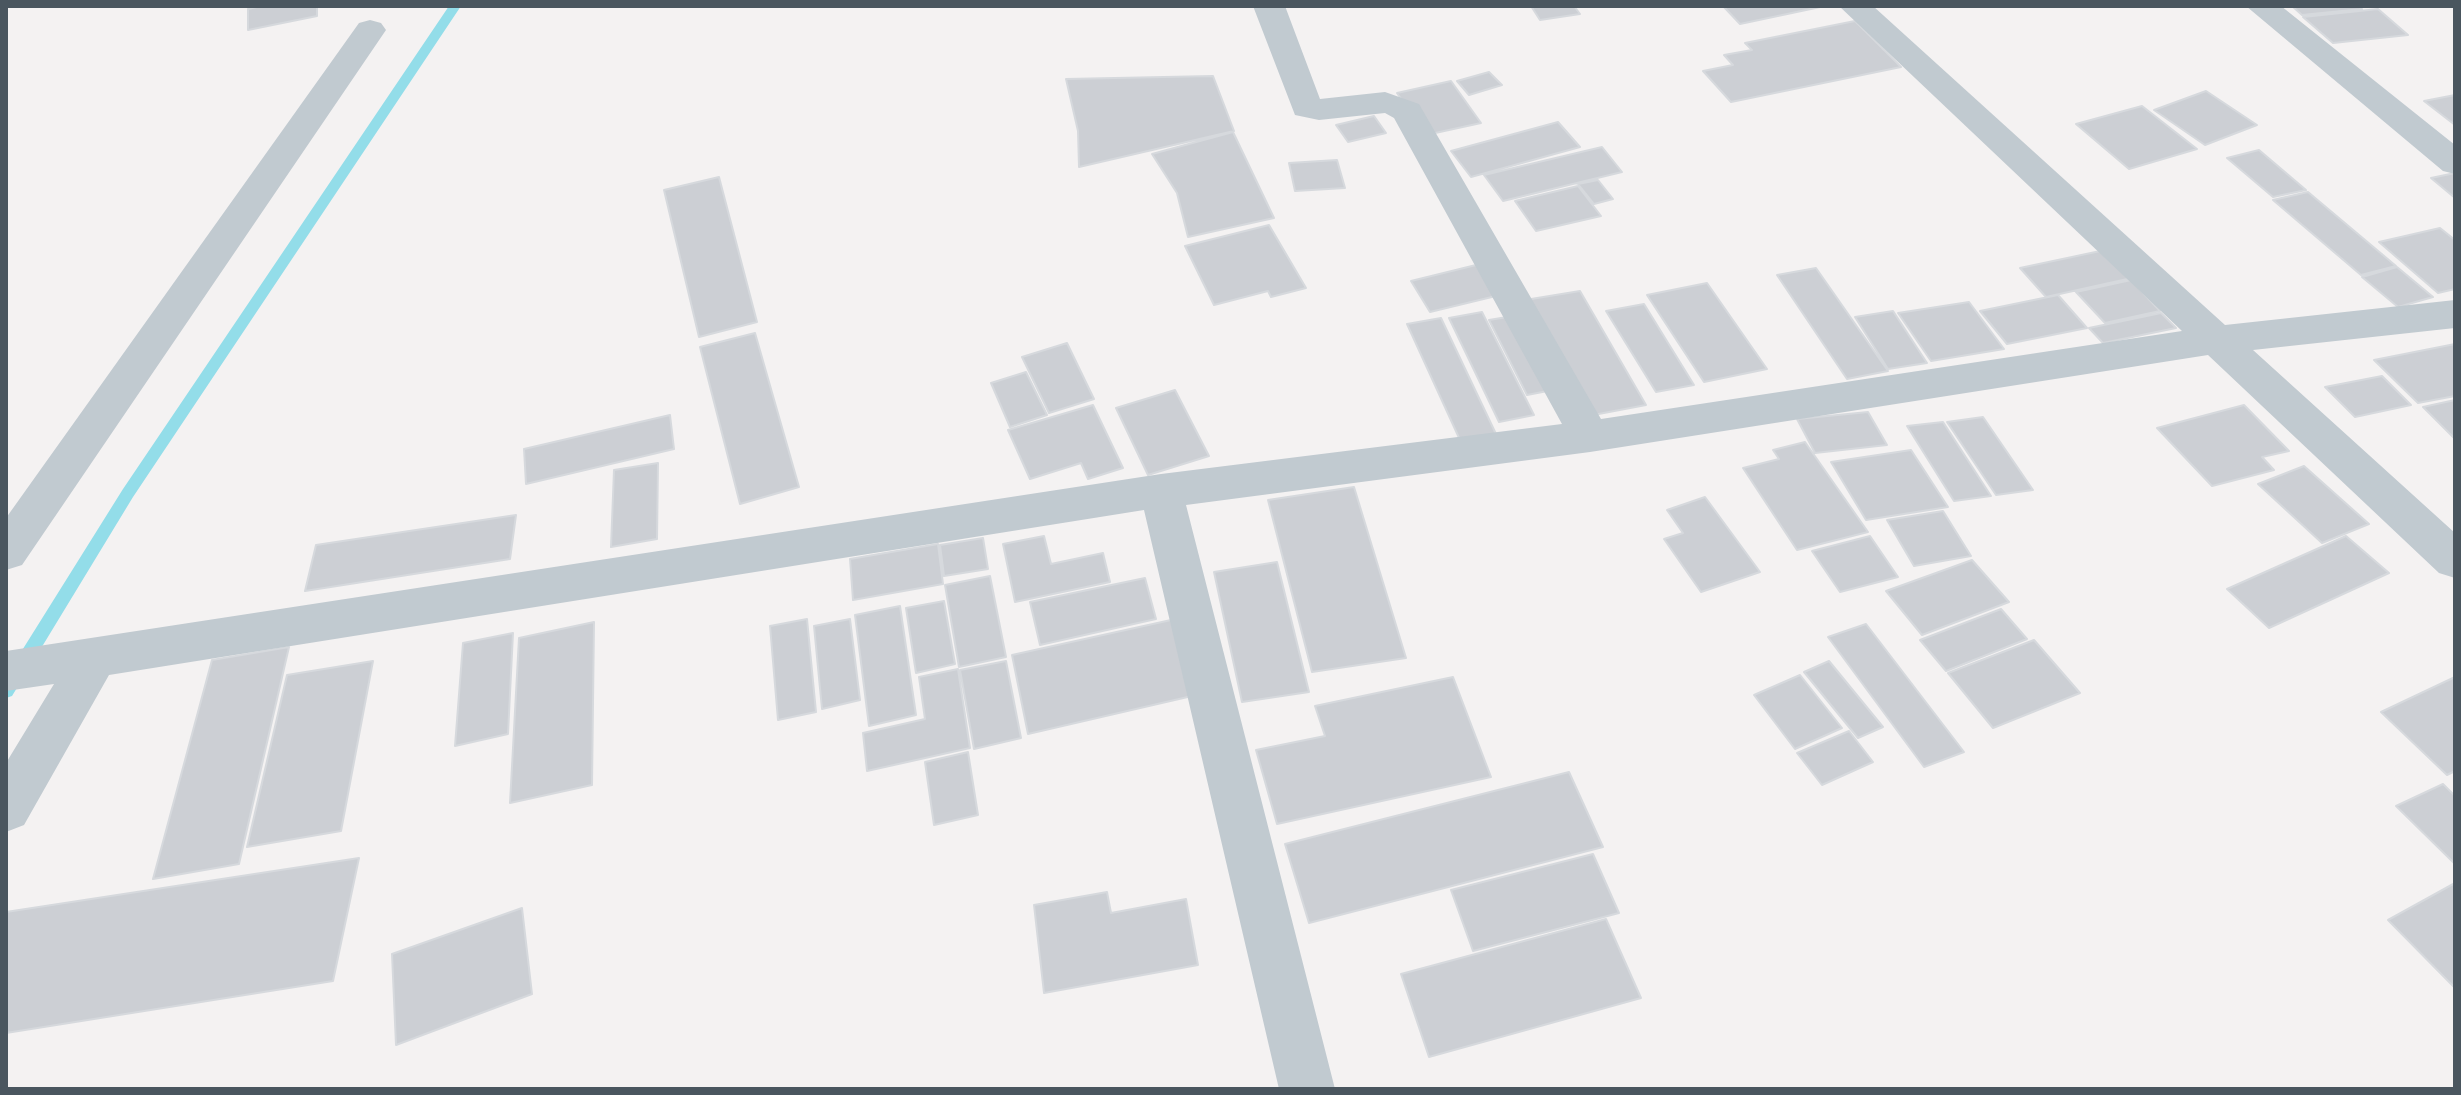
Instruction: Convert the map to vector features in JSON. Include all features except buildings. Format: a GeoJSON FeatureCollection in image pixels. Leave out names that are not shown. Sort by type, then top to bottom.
{"type":"FeatureCollection","features":[{"type":"Feature","properties":{"kind":"street"},"geometry":{"type":"LineString","coordinates":[[1269,6],[1307,108],[1332,111],[1383,102],[1399,104],[1407,111],[1590,436]]}},
{"type":"Feature","properties":{"kind":"street"},"geometry":{"type":"LineString","coordinates":[[1855,6],[2455,560]]}},
{"type":"Feature","properties":{"kind":"street"},"geometry":{"type":"LineString","coordinates":[[2262,6],[2455,163]]}},
{"type":"Feature","properties":{"kind":"street"},"geometry":{"type":"LineString","coordinates":[[6,552],[370,30]]}},
{"type":"Feature","properties":{"kind":"street"},"geometry":{"type":"LineString","coordinates":[[6,671],[1161,491],[1590,436],[2214,340],[2455,314]]}},
{"type":"Feature","properties":{"kind":"street"},"geometry":{"type":"LineString","coordinates":[[1161,491],[1307,1089]]}},
{"type":"Feature","properties":{"kind":"street"},"geometry":{"type":"LineString","coordinates":[[6,809],[76,658]]}},
{"type":"Feature","properties":{"kind":"waterway"},"geometry":{"type":"LineString","coordinates":[[6,691],[128,493],[455,6]]}}]}
